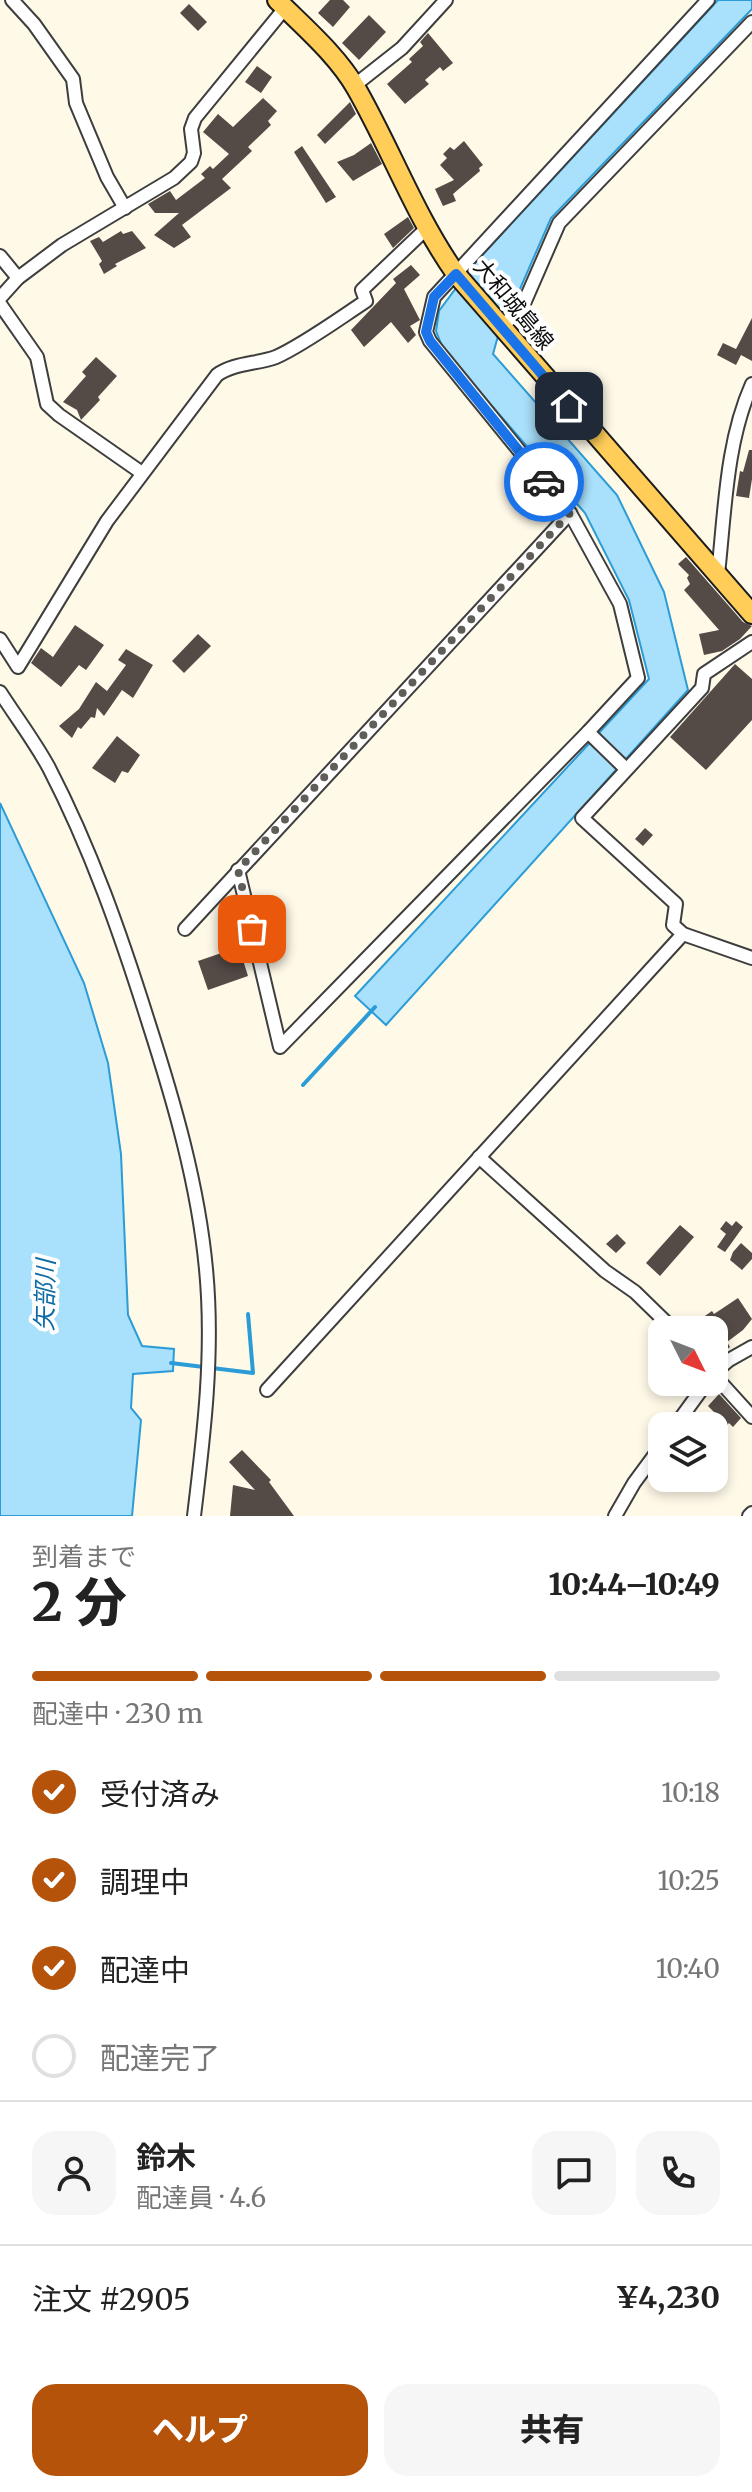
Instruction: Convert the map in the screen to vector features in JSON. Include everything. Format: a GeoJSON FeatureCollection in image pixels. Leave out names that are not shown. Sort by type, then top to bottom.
{"type":"FeatureCollection","features":[{"type":"Feature","properties":{"kind":"main road","name":"大和城島線"},"geometry":{"type":"LineString","coordinates":[[281,4],[355,85],[427,228],[456,274],[752,614]]}},
{"type":"Feature","properties":{"kind":"street"},"geometry":{"type":"LineString","coordinates":[[12,0],[34,24],[73,79],[76,103],[107,177],[125,208]]}},
{"type":"Feature","properties":{"kind":"street"},"geometry":{"type":"LineString","coordinates":[[355,85],[402,48],[446,0]]}},
{"type":"Feature","properties":{"kind":"street"},"geometry":{"type":"LineString","coordinates":[[238,870],[280,1047],[592,737],[638,678],[620,604],[570,513],[430,341],[426,332],[434,297],[708,0]]}},
{"type":"Feature","properties":{"kind":"street"},"geometry":{"type":"LineString","coordinates":[[0,298],[18,278],[62,245],[174,178],[191,162],[194,153],[191,129],[195,118],[281,4]]}},
{"type":"Feature","properties":{"kind":"street"},"geometry":{"type":"LineString","coordinates":[[502,328],[525,301],[559,223],[752,22]]}},
{"type":"Feature","properties":{"kind":"street"},"geometry":{"type":"LineString","coordinates":[[0,639],[18,667],[107,521],[217,375],[225,369],[279,355],[366,301],[362,290],[427,228]]}},
{"type":"Feature","properties":{"kind":"street"},"geometry":{"type":"LineString","coordinates":[[0,256],[18,278]]}},
{"type":"Feature","properties":{"kind":"street"},"geometry":{"type":"LineString","coordinates":[[0,304],[37,357],[47,404],[142,473]]}},
{"type":"Feature","properties":{"kind":"street"},"geometry":{"type":"LineString","coordinates":[[718,574],[732,456],[743,403],[752,384]]}},
{"type":"Feature","properties":{"kind":"street"},"geometry":{"type":"LineString","coordinates":[[185,929],[570,513]]}},
{"type":"Feature","properties":{"kind":"street"},"geometry":{"type":"LineString","coordinates":[[752,642],[704,674],[702,688],[582,818],[676,904],[673,925],[683,934],[752,958]]}},
{"type":"Feature","properties":{"kind":"street"},"geometry":{"type":"LineString","coordinates":[[0,692],[48,765],[91,859],[118,927],[178,1122],[201,1227],[208,1314],[209,1369],[205,1427],[194,1516]]}},
{"type":"Feature","properties":{"kind":"street"},"geometry":{"type":"LineString","coordinates":[[592,737],[626,769]]}},
{"type":"Feature","properties":{"kind":"street"},"geometry":{"type":"LineString","coordinates":[[267,1390],[683,934]]}},
{"type":"Feature","properties":{"kind":"street"},"geometry":{"type":"LineString","coordinates":[[479,1157],[660,1316]]}},
{"type":"Feature","properties":{"kind":"street"},"geometry":{"type":"LineString","coordinates":[[728,1361],[752,1347]]}},
{"type":"Feature","properties":{"kind":"street"},"geometry":{"type":"LineString","coordinates":[[728,1390],[752,1417]]}},
{"type":"Feature","properties":{"kind":"street"},"geometry":{"type":"LineString","coordinates":[[615,1516],[648,1464]]}},
{"type":"Feature","properties":{"kind":"water"},"geometry":{"type":"Polygon","coordinates":[[[718,0],[752,0],[752,9],[551,218],[516,298],[505,311],[493,354],[617,495],[664,592],[688,690],[386,1025],[355,996],[649,679],[629,600],[585,513],[444,351],[436,331],[439,311],[474,264],[718,0]]]}},
{"type":"Feature","properties":{"kind":"water","name":"矢部川"},"geometry":{"type":"Polygon","coordinates":[[[0,803],[84,983],[108,1063],[121,1154],[128,1315],[142,1346],[174,1349],[173,1371],[133,1374],[131,1408],[141,1420],[132,1516],[0,1516],[0,803]]]}},
{"type":"Feature","properties":{"kind":"building"},"geometry":{"type":"Polygon","coordinates":[[[330,0],[343,0],[350,7],[333,27],[318,13],[330,0]]]}},
{"type":"Feature","properties":{"kind":"building"},"geometry":{"type":"Polygon","coordinates":[[[189,4],[207,22],[198,31],[180,13],[189,4]]]}},
{"type":"Feature","properties":{"kind":"building"},"geometry":{"type":"Polygon","coordinates":[[[369,15],[386,32],[359,60],[342,43],[369,15]]]}},
{"type":"Feature","properties":{"kind":"building"},"geometry":{"type":"Polygon","coordinates":[[[428,33],[453,63],[443,71],[440,67],[425,80],[429,84],[405,104],[387,84],[412,62],[409,59],[423,46],[420,42],[428,33]]]}},
{"type":"Feature","properties":{"kind":"building"},"geometry":{"type":"Polygon","coordinates":[[[257,66],[272,77],[261,93],[245,82],[257,66]]]}},
{"type":"Feature","properties":{"kind":"building"},"geometry":{"type":"Polygon","coordinates":[[[263,98],[277,111],[268,121],[271,125],[248,147],[252,151],[222,179],[231,188],[182,225],[191,237],[174,248],[154,235],[179,213],[155,213],[148,204],[170,191],[176,200],[205,178],[201,174],[210,166],[213,169],[229,154],[203,132],[218,114],[233,127],[263,98]]]}},
{"type":"Feature","properties":{"kind":"building"},"geometry":{"type":"Polygon","coordinates":[[[350,102],[356,114],[325,144],[317,135],[350,102]]]}},
{"type":"Feature","properties":{"kind":"building"},"geometry":{"type":"Polygon","coordinates":[[[464,141],[483,165],[453,194],[456,201],[443,206],[435,189],[454,180],[440,165],[447,158],[443,154],[464,141]]]}},
{"type":"Feature","properties":{"kind":"building"},"geometry":{"type":"Polygon","coordinates":[[[371,143],[382,164],[353,181],[337,162],[371,143]]]}},
{"type":"Feature","properties":{"kind":"building"},"geometry":{"type":"Polygon","coordinates":[[[302,146],[336,197],[326,203],[294,152],[302,146]]]}},
{"type":"Feature","properties":{"kind":"building"},"geometry":{"type":"Polygon","coordinates":[[[408,217],[414,228],[393,248],[384,234],[408,217]]]}},
{"type":"Feature","properties":{"kind":"building"},"geometry":{"type":"Polygon","coordinates":[[[121,231],[123,234],[132,231],[146,248],[115,264],[117,266],[104,274],[99,264],[102,261],[90,241],[99,237],[103,242],[121,231]]]}},
{"type":"Feature","properties":{"kind":"building"},"geometry":{"type":"Polygon","coordinates":[[[411,265],[420,275],[404,289],[420,320],[410,326],[416,335],[408,343],[391,322],[364,347],[351,330],[396,283],[393,279],[411,265]]]}},
{"type":"Feature","properties":{"kind":"building"},"geometry":{"type":"Polygon","coordinates":[[[752,318],[752,361],[741,355],[736,365],[717,355],[723,343],[736,349],[752,318]]]}},
{"type":"Feature","properties":{"kind":"building"},"geometry":{"type":"Polygon","coordinates":[[[96,357],[117,376],[81,420],[77,410],[63,402],[86,376],[82,372],[96,357]]]}},
{"type":"Feature","properties":{"kind":"building"},"geometry":{"type":"Polygon","coordinates":[[[749,450],[752,450],[752,479],[749,498],[736,496],[740,471],[743,472],[749,450]]]}},
{"type":"Feature","properties":{"kind":"building"},"geometry":{"type":"Polygon","coordinates":[[[686,557],[743,622],[752,626],[722,651],[704,655],[699,634],[719,630],[684,590],[690,584],[689,575],[678,564],[686,557]]]}},
{"type":"Feature","properties":{"kind":"building"},"geometry":{"type":"Polygon","coordinates":[[[75,625],[104,645],[86,670],[79,665],[61,687],[31,663],[41,648],[53,657],[75,625]]]}},
{"type":"Feature","properties":{"kind":"building"},"geometry":{"type":"Polygon","coordinates":[[[198,634],[211,646],[184,673],[172,661],[198,634]]]}},
{"type":"Feature","properties":{"kind":"building"},"geometry":{"type":"Polygon","coordinates":[[[126,649],[153,665],[133,698],[122,690],[104,716],[97,708],[95,718],[91,717],[81,729],[78,727],[72,738],[59,726],[79,709],[96,682],[107,691],[126,665],[118,660],[126,649]]]}},
{"type":"Feature","properties":{"kind":"building"},"geometry":{"type":"Polygon","coordinates":[[[735,664],[752,679],[752,720],[706,770],[670,737],[735,664]]]}},
{"type":"Feature","properties":{"kind":"building"},"geometry":{"type":"Polygon","coordinates":[[[117,736],[140,755],[128,773],[122,771],[115,783],[92,768],[117,736]]]}},
{"type":"Feature","properties":{"kind":"building"},"geometry":{"type":"Polygon","coordinates":[[[645,828],[653,835],[643,846],[635,839],[645,828]]]}},
{"type":"Feature","properties":{"kind":"building"},"geometry":{"type":"Polygon","coordinates":[[[239,947],[248,976],[208,990],[198,961],[239,947]]]}},
{"type":"Feature","properties":{"kind":"building"},"geometry":{"type":"Polygon","coordinates":[[[726,1221],[732,1226],[736,1221],[743,1227],[725,1252],[717,1247],[726,1234],[720,1229],[726,1221]]]}},
{"type":"Feature","properties":{"kind":"building"},"geometry":{"type":"Polygon","coordinates":[[[680,1225],[694,1237],[660,1276],[646,1263],[680,1225]]]}},
{"type":"Feature","properties":{"kind":"building"},"geometry":{"type":"Polygon","coordinates":[[[617,1234],[626,1243],[616,1253],[606,1244],[617,1234]]]}},
{"type":"Feature","properties":{"kind":"building"},"geometry":{"type":"Polygon","coordinates":[[[741,1243],[752,1253],[752,1259],[742,1270],[730,1260],[741,1243]]]}},
{"type":"Feature","properties":{"kind":"building"},"geometry":{"type":"Polygon","coordinates":[[[738,1298],[752,1319],[728,1341],[728,1316],[705,1316],[712,1311],[714,1314],[738,1298]]]}},
{"type":"Feature","properties":{"kind":"building"},"geometry":{"type":"Polygon","coordinates":[[[721,1396],[741,1418],[733,1427],[728,1424],[728,1412],[714,1412],[708,1406],[721,1396]]]}},
{"type":"Feature","properties":{"kind":"building"},"geometry":{"type":"Polygon","coordinates":[[[242,1450],[271,1480],[269,1482],[294,1516],[230,1516],[233,1485],[255,1490],[229,1462],[242,1450]]]}},
{"type":"Feature","properties":{"kind":"waterway"},"geometry":{"type":"LineString","coordinates":[[303,1085],[375,1007]]}},
{"type":"Feature","properties":{"kind":"waterway"},"geometry":{"type":"LineString","coordinates":[[171,1363],[253,1373],[248,1314]]}},
{"type":"Feature","properties":{"kind":"way so far"},"geometry":{"type":"LineString","coordinates":[[252,929],[238,870],[570,513],[544,482]]}},
{"type":"Feature","properties":{"kind":"route"},"geometry":{"type":"LineString","coordinates":[[544,482],[430,341],[426,332],[434,297],[456,274],[569,406]]}}]}
